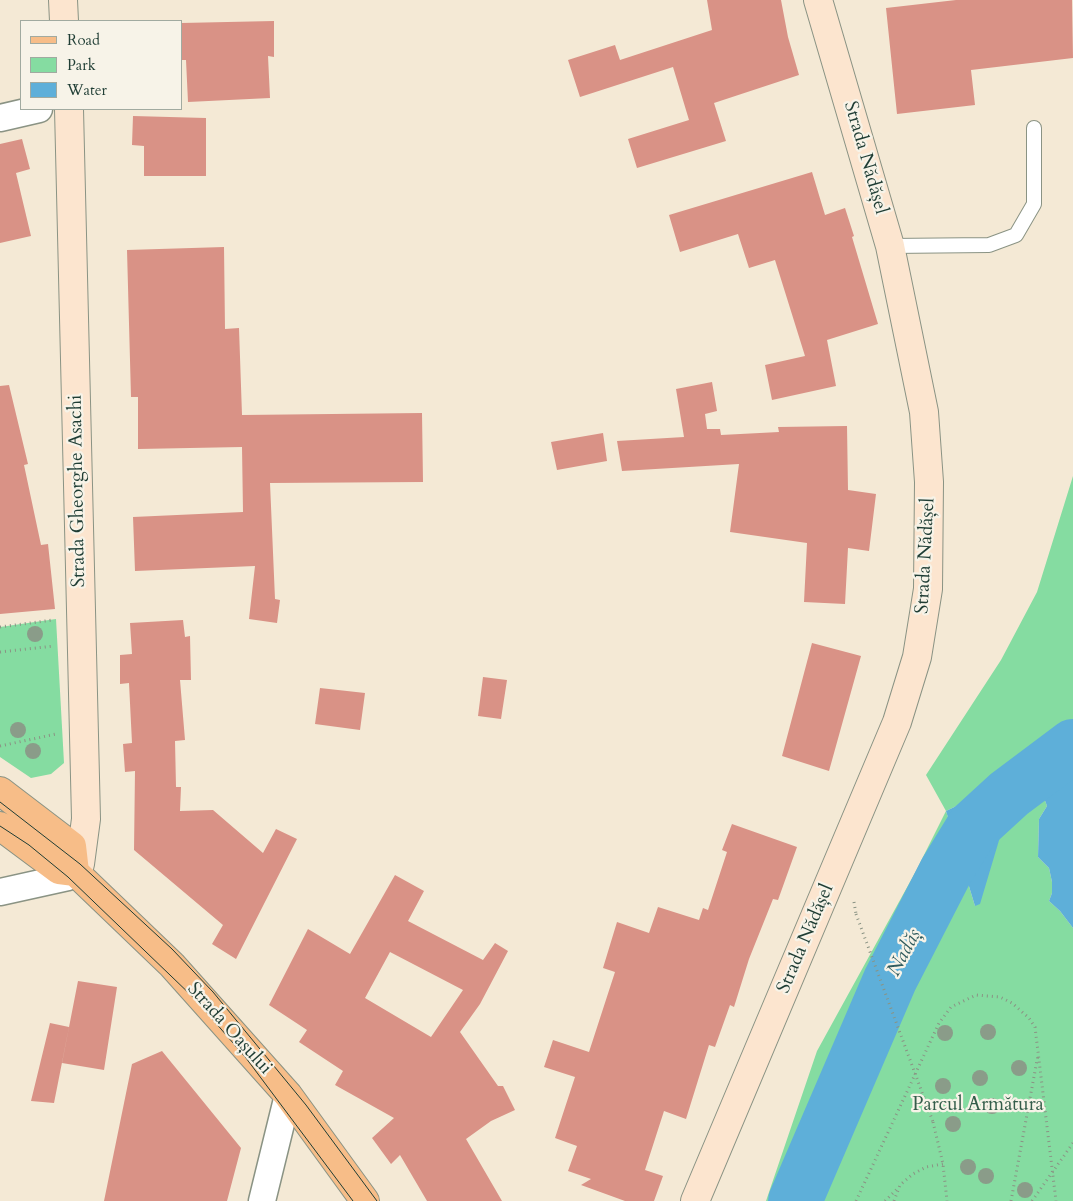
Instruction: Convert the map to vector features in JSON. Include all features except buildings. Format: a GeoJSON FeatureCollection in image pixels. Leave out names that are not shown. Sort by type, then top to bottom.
{"type":"FeatureCollection","features":[{"type":"Feature","properties":{"kind":"main road"},"geometry":{"type":"LineString","coordinates":[[0,791],[72,846],[75,872]]}},
{"type":"Feature","properties":{"kind":"main road","name":"Strada Oașului"},"geometry":{"type":"LineString","coordinates":[[0,826],[59,870],[75,872],[172,965],[288,1095],[366,1201]]}},
{"type":"Feature","properties":{"kind":"street"},"geometry":{"type":"LineString","coordinates":[[63,0],[64,20]]}},
{"type":"Feature","properties":{"kind":"street","name":"Strada Nădășel"},"geometry":{"type":"LineString","coordinates":[[695,1201],[898,722],[917,657],[928,590],[929,482],[924,412],[890,246],[818,0]]}},
{"type":"Feature","properties":{"kind":"street"},"geometry":{"type":"LineString","coordinates":[[0,118],[35,110]]}},
{"type":"Feature","properties":{"kind":"street","name":"Strada Gheorghe Asachi"},"geometry":{"type":"LineString","coordinates":[[69,110],[86,819],[80,864],[75,872]]}},
{"type":"Feature","properties":{"kind":"street"},"geometry":{"type":"LineString","coordinates":[[0,892],[68,877],[75,872]]}},
{"type":"Feature","properties":{"kind":"street"},"geometry":{"type":"LineString","coordinates":[[262,1201],[288,1095]]}},
{"type":"Feature","properties":{"kind":"lane"},"geometry":{"type":"LineString","coordinates":[[890,246],[989,245],[1016,234],[1034,204],[1034,128]]}},
{"type":"Feature","properties":{"kind":"path"},"geometry":{"type":"LineString","coordinates":[[0,627],[56,619],[81,622]]}},
{"type":"Feature","properties":{"kind":"path"},"geometry":{"type":"LineString","coordinates":[[0,652],[58,646]]}},
{"type":"Feature","properties":{"kind":"path"},"geometry":{"type":"LineString","coordinates":[[0,746],[62,733]]}},
{"type":"Feature","properties":{"kind":"path"},"geometry":{"type":"LineString","coordinates":[[856,914],[933,1122],[943,1164],[947,1201]]}},
{"type":"Feature","properties":{"kind":"path"},"geometry":{"type":"LineString","coordinates":[[856,1201],[938,1023],[951,1007],[976,995],[1000,997],[1012,1002],[1029,1018],[1035,1027],[1056,1201]]}},
{"type":"Feature","properties":{"kind":"path"},"geometry":{"type":"LineString","coordinates":[[1011,1201],[1038,1052]]}},
{"type":"Feature","properties":{"kind":"path"},"geometry":{"type":"LineString","coordinates":[[1032,1201],[1073,1143]]}},
{"type":"Feature","properties":{"kind":"path"},"geometry":{"type":"LineString","coordinates":[[885,1201],[913,1174],[926,1167],[943,1164]]}},
{"type":"Feature","properties":{"kind":"path"},"geometry":{"type":"LineString","coordinates":[[894,1201],[900,1186]]}},
{"type":"Feature","properties":{"kind":"green space"},"geometry":{"type":"Polygon","coordinates":[[[1073,476],[1073,722],[1069,730],[986,792],[946,811],[926,775],[1001,660],[1037,592],[1073,476]]]}},
{"type":"Feature","properties":{"kind":"green space"},"geometry":{"type":"Polygon","coordinates":[[[56,619],[64,763],[51,774],[31,778],[0,757],[0,627],[56,619]]]}},
{"type":"Feature","properties":{"kind":"green space","name":"Parcul Armătura"},"geometry":{"type":"Polygon","coordinates":[[[1044,798],[1047,806],[1039,819],[1038,857],[1049,868],[1052,893],[1049,901],[1060,911],[1073,928],[1073,1201],[766,1201],[817,1051],[916,871],[946,811],[975,906],[1000,836],[1044,798]]]}},
{"type":"Feature","properties":{"kind":"water"},"geometry":{"type":"Polygon","coordinates":[[[1073,722],[1073,928],[1060,911],[1049,901],[1052,893],[1052,882],[1049,868],[1038,857],[1039,819],[1047,806],[1044,798],[1000,837],[980,904],[975,906],[946,811],[986,792],[1069,730],[1073,722]]]}},
{"type":"Feature","properties":{"kind":"waterway","name":"Nadăș"},"geometry":{"type":"LineString","coordinates":[[795,1201],[890,980],[946,871],[973,827],[1009,794],[1073,746]]}},
{"type":"Feature","properties":{"kind":"tram line"},"geometry":{"type":"LineString","coordinates":[[0,802],[80,864],[172,949],[213,992],[306,1105],[377,1201]]}},
{"type":"Feature","properties":{"kind":"tram line"},"geometry":{"type":"LineString","coordinates":[[0,826],[29,845],[68,877],[196,1000],[246,1058],[353,1201]]}}]}
